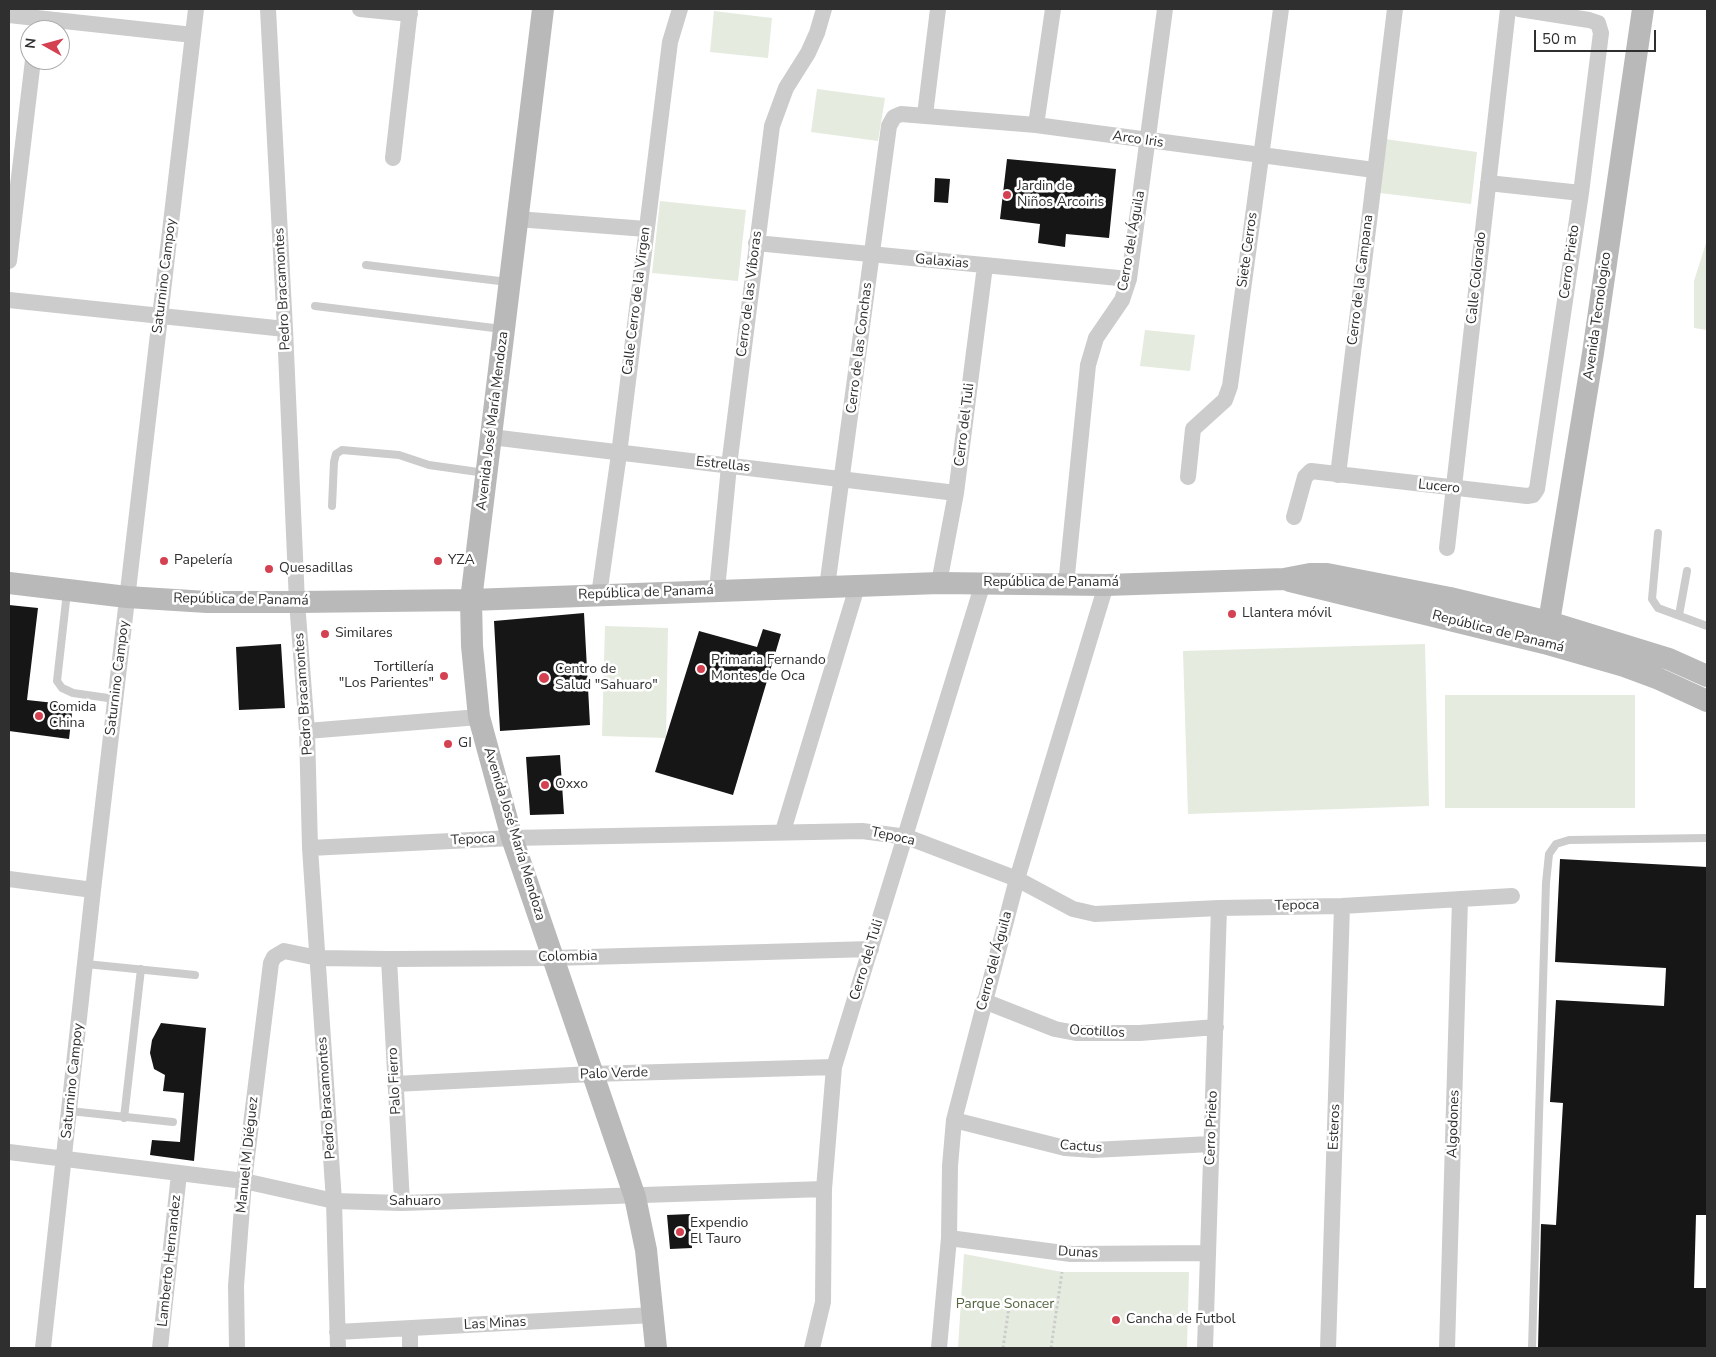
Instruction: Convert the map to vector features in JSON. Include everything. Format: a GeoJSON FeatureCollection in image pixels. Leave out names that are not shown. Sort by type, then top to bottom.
{"type":"FeatureCollection","features":[{"type":"Feature","properties":{"kind":"main road","name":"Avenida José María Mendoza"},"geometry":{"type":"LineString","coordinates":[[544,9],[516,219],[471,600],[472,646],[479,717],[512,838],[635,1197],[646,1250],[656,1348]]}},
{"type":"Feature","properties":{"kind":"main road","name":"Avenida Tecnologico"},"geometry":{"type":"LineString","coordinates":[[1549,622],[1592,354],[1643,9]]}},
{"type":"Feature","properties":{"kind":"main road","name":"República de Panamá"},"geometry":{"type":"LineString","coordinates":[[9,582],[127,597],[207,602],[297,602],[471,600],[938,583],[1106,585],[1284,580],[1310,574],[1327,574],[1450,598],[1549,622],[1669,659],[1707,676]]}},
{"type":"Feature","properties":{"kind":"main road","name":"República de Panamá"},"geometry":{"type":"LineString","coordinates":[[1284,580],[1544,643],[1624,666],[1659,679],[1707,701]]}},
{"type":"Feature","properties":{"kind":"main road"},"geometry":{"type":"LineString","coordinates":[[1320,590],[1365,589],[1533,629],[1542,628],[1549,622]]}},
{"type":"Feature","properties":{"kind":"main road"},"geometry":{"type":"LineString","coordinates":[[1549,622],[1550,629],[1557,636],[1661,670],[1707,692]]}},
{"type":"Feature","properties":{"kind":"street","name":"Saturnino Campoy"},"geometry":{"type":"LineString","coordinates":[[43,1348],[93,890],[196,9]]}},
{"type":"Feature","properties":{"kind":"street","name":"Pedro Bracamontes"},"geometry":{"type":"LineString","coordinates":[[268,9],[297,602],[307,731],[310,848],[334,1201],[338,1340]]}},
{"type":"Feature","properties":{"kind":"street"},"geometry":{"type":"LineString","coordinates":[[360,9],[410,11],[393,158]]}},
{"type":"Feature","properties":{"kind":"street","name":"Calle Cerro de la Virgen"},"geometry":{"type":"LineString","coordinates":[[599,595],[619,454],[670,42],[680,9]]}},
{"type":"Feature","properties":{"kind":"street","name":"Cerro de las Víboras"},"geometry":{"type":"LineString","coordinates":[[717,590],[729,466],[772,126],[786,88],[808,53],[817,33],[824,9]]}},
{"type":"Feature","properties":{"kind":"street"},"geometry":{"type":"LineString","coordinates":[[925,116],[938,9]]}},
{"type":"Feature","properties":{"kind":"street"},"geometry":{"type":"LineString","coordinates":[[1036,126],[1053,9]]}},
{"type":"Feature","properties":{"kind":"street","name":"Cerro del Águila"},"geometry":{"type":"LineString","coordinates":[[1066,585],[1091,350],[1122,300],[1129,279],[1165,9]]}},
{"type":"Feature","properties":{"kind":"street","name":"Siete Cerros"},"geometry":{"type":"LineString","coordinates":[[1188,478],[1190,438],[1193,429],[1225,400],[1230,386],[1281,9]]}},
{"type":"Feature","properties":{"kind":"street","name":"Cerro de la Campana"},"geometry":{"type":"LineString","coordinates":[[1338,475],[1395,9]]}},
{"type":"Feature","properties":{"kind":"street","name":"Calle Colorado"},"geometry":{"type":"LineString","coordinates":[[1447,548],[1508,9]]}},
{"type":"Feature","properties":{"kind":"street","name":"Cerro Prieto"},"geometry":{"type":"LineString","coordinates":[[1519,9],[1589,20],[1598,24],[1601,33],[1581,193],[1537,489]]}},
{"type":"Feature","properties":{"kind":"street"},"geometry":{"type":"LineString","coordinates":[[9,15],[193,35]]}},
{"type":"Feature","properties":{"kind":"street"},"geometry":{"type":"LineString","coordinates":[[9,261],[32,70]]}},
{"type":"Feature","properties":{"kind":"street","name":"Arco Iris"},"geometry":{"type":"LineString","coordinates":[[901,114],[1036,126],[1374,170]]}},
{"type":"Feature","properties":{"kind":"street","name":"Cerro de las Conchas"},"geometry":{"type":"LineString","coordinates":[[827,587],[889,126],[894,117],[901,114]]}},
{"type":"Feature","properties":{"kind":"street"},"geometry":{"type":"LineString","coordinates":[[1488,183],[1581,193]]}},
{"type":"Feature","properties":{"kind":"street"},"geometry":{"type":"LineString","coordinates":[[516,219],[646,229]]}},
{"type":"Feature","properties":{"kind":"street","name":"Galaxias"},"geometry":{"type":"LineString","coordinates":[[756,243],[872,256],[1129,279]]}},
{"type":"Feature","properties":{"kind":"street","name":"Cerro del Tuli"},"geometry":{"type":"LineString","coordinates":[[938,583],[956,492],[985,266]]}},
{"type":"Feature","properties":{"kind":"street"},"geometry":{"type":"LineString","coordinates":[[9,300],[285,329]]}},
{"type":"Feature","properties":{"kind":"street","name":"Estrellas"},"geometry":{"type":"LineString","coordinates":[[491,437],[619,454],[956,492]]}},
{"type":"Feature","properties":{"kind":"street"},"geometry":{"type":"LineString","coordinates":[[1294,517],[1306,473],[1311,471],[1338,475]]}},
{"type":"Feature","properties":{"kind":"street","name":"Lucero"},"geometry":{"type":"LineString","coordinates":[[1338,475],[1526,496],[1533,495],[1537,489]]}},
{"type":"Feature","properties":{"kind":"street","name":"Cerro del Tuli"},"geometry":{"type":"LineString","coordinates":[[812,1348],[822,1302],[824,1188],[834,1067],[983,583]]}},
{"type":"Feature","properties":{"kind":"street","name":"Cerro del Águila"},"geometry":{"type":"LineString","coordinates":[[939,1348],[949,1238],[950,1166],[954,1120],[1017,879],[1106,585]]}},
{"type":"Feature","properties":{"kind":"street"},"geometry":{"type":"LineString","coordinates":[[783,831],[857,587]]}},
{"type":"Feature","properties":{"kind":"street"},"geometry":{"type":"LineString","coordinates":[[307,731],[479,717]]}},
{"type":"Feature","properties":{"kind":"street","name":"Tepoca"},"geometry":{"type":"LineString","coordinates":[[310,848],[512,838],[783,831],[862,831],[906,837],[1017,879],[1061,904],[1082,912],[1095,914],[1219,908],[1342,906],[1512,896]]}},
{"type":"Feature","properties":{"kind":"street"},"geometry":{"type":"LineString","coordinates":[[9,879],[93,890]]}},
{"type":"Feature","properties":{"kind":"street","name":"Algodones"},"geometry":{"type":"LineString","coordinates":[[1447,1348],[1460,899]]}},
{"type":"Feature","properties":{"kind":"street","name":"Esteros"},"geometry":{"type":"LineString","coordinates":[[1328,1348],[1342,906]]}},
{"type":"Feature","properties":{"kind":"street","name":"Cerro Prieto"},"geometry":{"type":"LineString","coordinates":[[1205,1348],[1219,908]]}},
{"type":"Feature","properties":{"kind":"street","name":"Colombia"},"geometry":{"type":"LineString","coordinates":[[271,963],[274,957],[284,951],[318,958],[389,960],[553,958],[871,949]]}},
{"type":"Feature","properties":{"kind":"street","name":"Palo Fierro"},"geometry":{"type":"LineString","coordinates":[[389,960],[402,1203]]}},
{"type":"Feature","properties":{"kind":"street","name":"Manuel M Diéguez"},"geometry":{"type":"LineString","coordinates":[[237,1348],[236,1286],[244,1181],[271,963]]}},
{"type":"Feature","properties":{"kind":"street","name":"Ocotillos"},"geometry":{"type":"LineString","coordinates":[[984,1001],[1055,1029],[1076,1033],[1140,1033],[1216,1027]]}},
{"type":"Feature","properties":{"kind":"street","name":"Palo Verde"},"geometry":{"type":"LineString","coordinates":[[395,1084],[592,1074],[834,1067]]}},
{"type":"Feature","properties":{"kind":"street","name":"Cactus"},"geometry":{"type":"LineString","coordinates":[[954,1120],[1064,1148],[1093,1150],[1211,1144]]}},
{"type":"Feature","properties":{"kind":"street","name":"Sahuaro"},"geometry":{"type":"LineString","coordinates":[[9,1152],[244,1181],[334,1201],[402,1203],[635,1197],[824,1188]]}},
{"type":"Feature","properties":{"kind":"street","name":"Lamberto Hernandez"},"geometry":{"type":"LineString","coordinates":[[160,1348],[179,1174]]}},
{"type":"Feature","properties":{"kind":"street","name":"Dunas"},"geometry":{"type":"LineString","coordinates":[[949,1238],[1071,1254],[1208,1253]]}},
{"type":"Feature","properties":{"kind":"street","name":"Las Minas"},"geometry":{"type":"LineString","coordinates":[[338,1340],[410,1328],[653,1315]]}},
{"type":"Feature","properties":{"kind":"street"},"geometry":{"type":"LineString","coordinates":[[410,1328],[410,1348]]}},
{"type":"Feature","properties":{"kind":"lane"},"geometry":{"type":"LineString","coordinates":[[366,265],[509,282]]}},
{"type":"Feature","properties":{"kind":"lane"},"geometry":{"type":"LineString","coordinates":[[316,306],[504,330]]}},
{"type":"Feature","properties":{"kind":"lane"},"geometry":{"type":"LineString","coordinates":[[332,506],[334,462],[336,454],[342,450],[399,455],[429,465],[487,473]]}},
{"type":"Feature","properties":{"kind":"lane"},"geometry":{"type":"LineString","coordinates":[[1658,532],[1652,599],[1658,608],[1707,626]]}},
{"type":"Feature","properties":{"kind":"lane"},"geometry":{"type":"LineString","coordinates":[[1679,615],[1687,571]]}},
{"type":"Feature","properties":{"kind":"lane"},"geometry":{"type":"LineString","coordinates":[[67,590],[57,681],[62,688],[73,693],[115,698]]}},
{"type":"Feature","properties":{"kind":"lane"},"geometry":{"type":"LineString","coordinates":[[1532,1348],[1546,883],[1549,854],[1556,844],[1568,840],[1707,838]]}},
{"type":"Feature","properties":{"kind":"lane"},"geometry":{"type":"LineString","coordinates":[[86,964],[195,975]]}},
{"type":"Feature","properties":{"kind":"lane"},"geometry":{"type":"LineString","coordinates":[[124,1118],[141,969]]}},
{"type":"Feature","properties":{"kind":"lane"},"geometry":{"type":"LineString","coordinates":[[70,1111],[174,1122]]}},
{"type":"Feature","properties":{"kind":"path"},"geometry":{"type":"LineString","coordinates":[[1051,1348],[1062,1272]]}},
{"type":"Feature","properties":{"kind":"path"},"geometry":{"type":"LineString","coordinates":[[1003,1348],[1009,1307]]}},
{"type":"Feature","properties":{"kind":"green space"},"geometry":{"type":"Polygon","coordinates":[[[714,11],[772,18],[768,58],[710,52],[714,11]]]}},
{"type":"Feature","properties":{"kind":"green space"},"geometry":{"type":"Polygon","coordinates":[[[817,89],[885,98],[878,141],[811,132],[817,89]]]}},
{"type":"Feature","properties":{"kind":"green space"},"geometry":{"type":"Polygon","coordinates":[[[1385,139],[1477,152],[1471,204],[1380,193],[1385,139]]]}},
{"type":"Feature","properties":{"kind":"green space"},"geometry":{"type":"Polygon","coordinates":[[[660,201],[746,210],[738,281],[652,273],[660,201]]]}},
{"type":"Feature","properties":{"kind":"green space"},"geometry":{"type":"Polygon","coordinates":[[[1707,240],[1707,330],[1694,328],[1694,281],[1707,240]]]}},
{"type":"Feature","properties":{"kind":"green space"},"geometry":{"type":"Polygon","coordinates":[[[1145,330],[1195,335],[1190,371],[1140,366],[1145,330]]]}},
{"type":"Feature","properties":{"kind":"green space"},"geometry":{"type":"Polygon","coordinates":[[[605,626],[668,628],[666,738],[602,736],[605,626]]]}},
{"type":"Feature","properties":{"kind":"green space"},"geometry":{"type":"Polygon","coordinates":[[[1425,644],[1429,806],[1188,814],[1183,651],[1425,644]]]}},
{"type":"Feature","properties":{"kind":"green space"},"geometry":{"type":"Polygon","coordinates":[[[1445,695],[1635,695],[1635,808],[1445,808],[1445,695]]]}},
{"type":"Feature","properties":{"kind":"green space","name":"Parque Sonacer"},"geometry":{"type":"Polygon","coordinates":[[[964,1254],[1062,1272],[1189,1272],[1187,1348],[958,1348],[964,1254]]]}},
{"type":"Feature","properties":{"kind":"building"},"geometry":{"type":"Polygon","coordinates":[[[1007,159],[1116,169],[1109,238],[1066,234],[1065,247],[1038,243],[1040,224],[1000,219],[1007,159]]]}},
{"type":"Feature","properties":{"kind":"building"},"geometry":{"type":"Polygon","coordinates":[[[935,178],[950,179],[948,203],[934,202],[935,178]]]}},
{"type":"Feature","properties":{"kind":"building"},"geometry":{"type":"Polygon","coordinates":[[[9,605],[38,608],[27,700],[73,705],[69,739],[9,731],[9,605]]]}},
{"type":"Feature","properties":{"kind":"building"},"geometry":{"type":"Polygon","coordinates":[[[584,613],[590,725],[500,731],[494,621],[584,613]]]}},
{"type":"Feature","properties":{"kind":"building"},"geometry":{"type":"Polygon","coordinates":[[[763,629],[781,634],[733,795],[655,772],[699,631],[757,647],[763,629]]]}},
{"type":"Feature","properties":{"kind":"building"},"geometry":{"type":"Polygon","coordinates":[[[281,644],[285,708],[239,710],[236,647],[281,644]]]}},
{"type":"Feature","properties":{"kind":"building","name":"Oxxo"},"geometry":{"type":"Polygon","coordinates":[[[560,755],[564,814],[530,815],[526,757],[560,755]]]}},
{"type":"Feature","properties":{"kind":"building"},"geometry":{"type":"Polygon","coordinates":[[[1560,859],[1707,867],[1707,1215],[1696,1215],[1694,1288],[1707,1288],[1707,1348],[1538,1348],[1541,1224],[1556,1225],[1563,1103],[1550,1102],[1556,1000],[1664,1006],[1666,968],[1555,962],[1560,859]]]}},
{"type":"Feature","properties":{"kind":"building"},"geometry":{"type":"Polygon","coordinates":[[[161,1023],[206,1028],[194,1161],[150,1155],[152,1140],[180,1142],[184,1093],[163,1091],[165,1075],[154,1069],[150,1053],[152,1040],[161,1023]]]}},
{"type":"Feature","properties":{"kind":"building","name":"Expendio El Tauro"},"geometry":{"type":"Polygon","coordinates":[[[690,1214],[692,1248],[670,1249],[667,1215],[690,1214]]]}},
{"type":"Feature","properties":{"kind":"place","name":"Jardin de Niños Arcoiris"},"geometry":{"type":"Point","coordinates":[1007,195]}},
{"type":"Feature","properties":{"kind":"place","name":"Papelería"},"geometry":{"type":"Point","coordinates":[164,561]}},
{"type":"Feature","properties":{"kind":"place","name":"YZA"},"geometry":{"type":"Point","coordinates":[438,561]}},
{"type":"Feature","properties":{"kind":"place","name":"Quesadillas"},"geometry":{"type":"Point","coordinates":[269,569]}},
{"type":"Feature","properties":{"kind":"place","name":"Llantera móvil"},"geometry":{"type":"Point","coordinates":[1232,614]}},
{"type":"Feature","properties":{"kind":"place","name":"Similares"},"geometry":{"type":"Point","coordinates":[325,634]}},
{"type":"Feature","properties":{"kind":"place","name":"Primaria Fernando Montes de Oca"},"geometry":{"type":"Point","coordinates":[701,669]}},
{"type":"Feature","properties":{"kind":"place","name":"Tortillería \"Los Parientes\""},"geometry":{"type":"Point","coordinates":[444,676]}},
{"type":"Feature","properties":{"kind":"place","name":"Centro de Salud \"Sahuaro\""},"geometry":{"type":"Point","coordinates":[544,678]}},
{"type":"Feature","properties":{"kind":"place","name":"Comida China"},"geometry":{"type":"Point","coordinates":[39,716]}},
{"type":"Feature","properties":{"kind":"place","name":"GI"},"geometry":{"type":"Point","coordinates":[448,744]}},
{"type":"Feature","properties":{"kind":"place","name":"Oxxo"},"geometry":{"type":"Point","coordinates":[545,785]}},
{"type":"Feature","properties":{"kind":"place","name":"Expendio El Tauro"},"geometry":{"type":"Point","coordinates":[680,1232]}},
{"type":"Feature","properties":{"kind":"place","name":"Cancha de Futbol"},"geometry":{"type":"Point","coordinates":[1116,1320]}}]}
